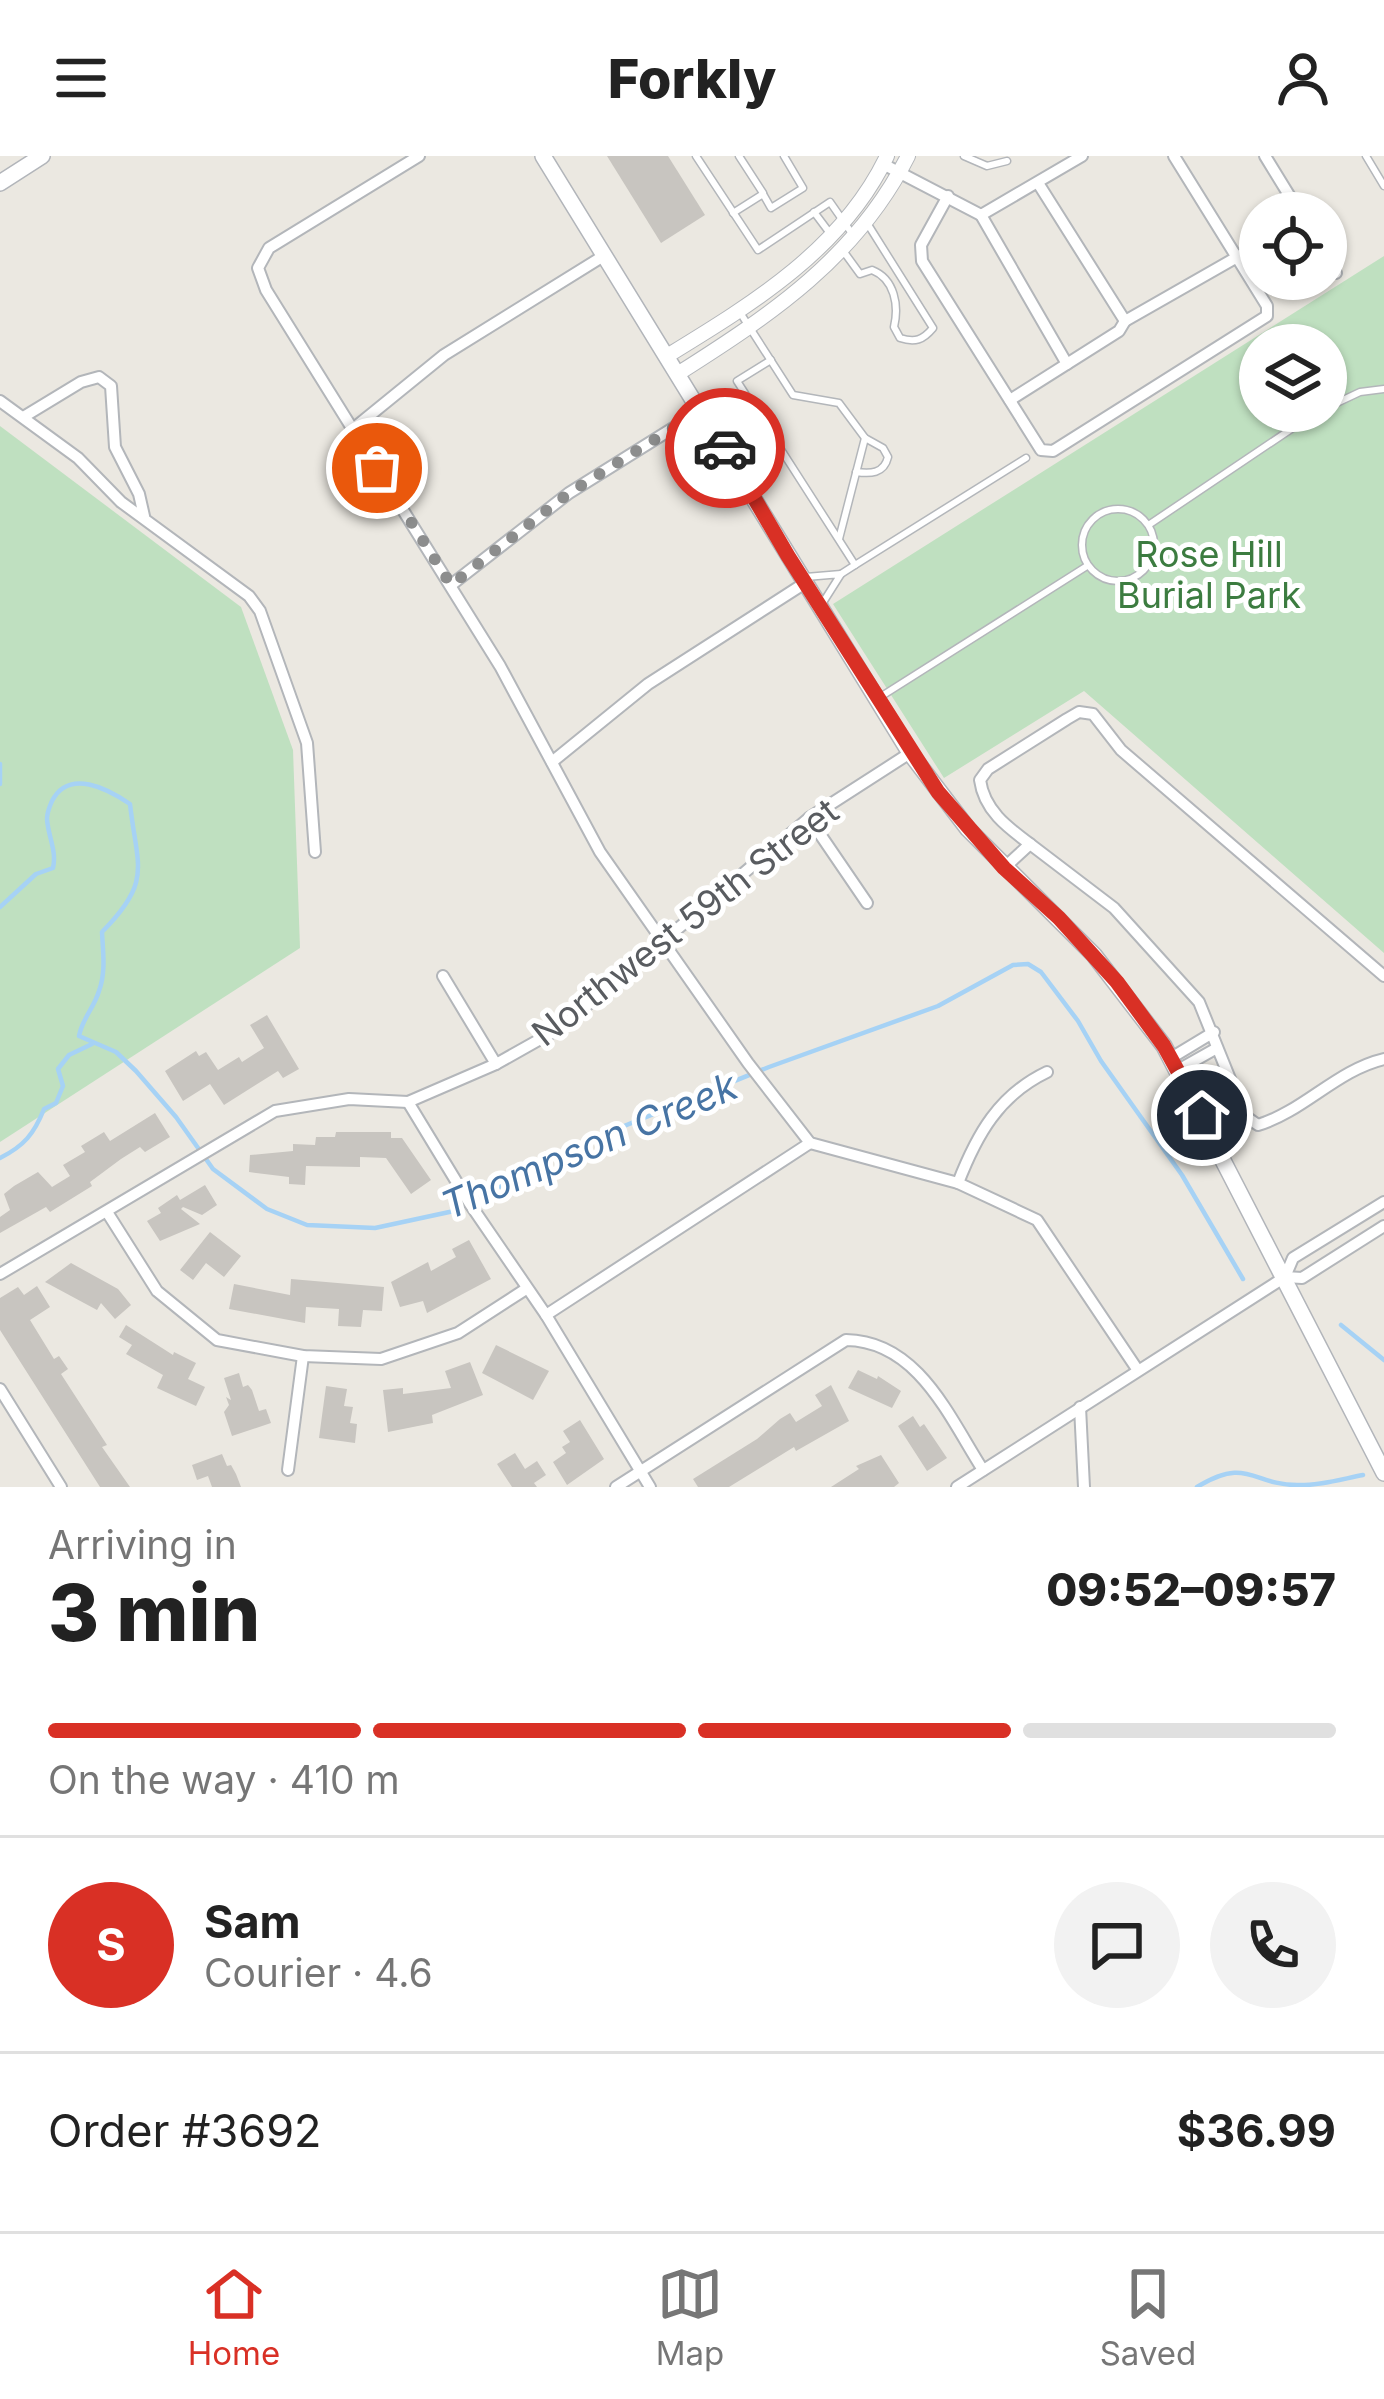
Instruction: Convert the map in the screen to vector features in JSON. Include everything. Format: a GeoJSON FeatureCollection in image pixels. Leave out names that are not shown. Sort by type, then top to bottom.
{"type":"FeatureCollection","features":[{"type":"Feature","properties":{"kind":"main road"},"geometry":{"type":"LineString","coordinates":[[0,183],[42,156]]}},
{"type":"Feature","properties":{"kind":"main road"},"geometry":{"type":"LineString","coordinates":[[543,156],[910,753],[968,829],[1094,955],[1141,1012],[1175,1064],[1384,1473]]}},
{"type":"Feature","properties":{"kind":"street"},"geometry":{"type":"LineString","coordinates":[[418,156],[269,248],[259,268],[266,290],[451,585],[600,852],[810,1143],[958,1183],[1037,1220],[1137,1370]]}},
{"type":"Feature","properties":{"kind":"street"},"geometry":{"type":"LineString","coordinates":[[679,374],[776,312],[843,251],[867,223],[908,156]]}},
{"type":"Feature","properties":{"kind":"street"},"geometry":{"type":"LineString","coordinates":[[981,215],[1082,156]]}},
{"type":"Feature","properties":{"kind":"street"},"geometry":{"type":"LineString","coordinates":[[948,196],[921,244],[922,260],[1041,450],[1053,451],[1267,316],[1268,306],[1174,156]]}},
{"type":"Feature","properties":{"kind":"street"},"geometry":{"type":"LineString","coordinates":[[1264,156],[1287,192]]}},
{"type":"Feature","properties":{"kind":"street"},"geometry":{"type":"LineString","coordinates":[[668,356],[791,274],[843,220],[885,160],[900,173],[981,215],[1067,364]]}},
{"type":"Feature","properties":{"kind":"street"},"geometry":{"type":"LineString","coordinates":[[1038,183],[1125,321]]}},
{"type":"Feature","properties":{"kind":"street"},"geometry":{"type":"LineString","coordinates":[[353,429],[444,355],[605,255]]}},
{"type":"Feature","properties":{"kind":"street"},"geometry":{"type":"LineString","coordinates":[[1010,400],[1119,331],[1125,321],[1237,257]]}},
{"type":"Feature","properties":{"kind":"street"},"geometry":{"type":"LineString","coordinates":[[25,416],[81,382],[99,377],[112,386],[115,447],[139,494],[144,517]]}},
{"type":"Feature","properties":{"kind":"street"},"geometry":{"type":"LineString","coordinates":[[0,401],[78,458],[121,502],[249,596],[260,611],[307,743],[315,852]]}},
{"type":"Feature","properties":{"kind":"street"},"geometry":{"type":"LineString","coordinates":[[451,585],[569,493],[702,410]]}},
{"type":"Feature","properties":{"kind":"street"},"geometry":{"type":"LineString","coordinates":[[552,762],[648,684],[803,580]]}},
{"type":"Feature","properties":{"kind":"street"},"geometry":{"type":"LineString","coordinates":[[1384,976],[1121,751],[1093,714],[1079,712],[1067,719],[980,780],[982,797],[1005,825],[1114,908],[1199,1001],[1245,1116],[1258,1125],[1278,1119],[1363,1064],[1384,1059]]}},
{"type":"Feature","properties":{"kind":"street","name":"Northwest 59th Street"},"geometry":{"type":"LineString","coordinates":[[0,1274],[251,1122],[300,1105],[349,1099],[408,1102],[496,1064],[560,1028],[809,818],[910,753]]}},
{"type":"Feature","properties":{"kind":"street"},"geometry":{"type":"LineString","coordinates":[[809,818],[867,903]]}},
{"type":"Feature","properties":{"kind":"street"},"geometry":{"type":"LineString","coordinates":[[1004,868],[1030,844]]}},
{"type":"Feature","properties":{"kind":"street"},"geometry":{"type":"LineString","coordinates":[[443,976],[496,1064]]}},
{"type":"Feature","properties":{"kind":"street"},"geometry":{"type":"LineString","coordinates":[[1175,1064],[1214,1032]]}},
{"type":"Feature","properties":{"kind":"street"},"geometry":{"type":"LineString","coordinates":[[1175,1064],[1217,1048]]}},
{"type":"Feature","properties":{"kind":"street"},"geometry":{"type":"LineString","coordinates":[[958,1183],[974,1142],[1017,1086],[1047,1072]]}},
{"type":"Feature","properties":{"kind":"street"},"geometry":{"type":"LineString","coordinates":[[408,1102],[650,1487]]}},
{"type":"Feature","properties":{"kind":"street"},"geometry":{"type":"LineString","coordinates":[[546,1315],[810,1143]]}},
{"type":"Feature","properties":{"kind":"street"},"geometry":{"type":"LineString","coordinates":[[957,1487],[1285,1276],[1293,1258],[1384,1202]]}},
{"type":"Feature","properties":{"kind":"street"},"geometry":{"type":"LineString","coordinates":[[107,1212],[157,1291],[217,1340],[303,1356],[381,1359],[458,1333],[526,1289]]}},
{"type":"Feature","properties":{"kind":"street"},"geometry":{"type":"LineString","coordinates":[[1285,1276],[1303,1278],[1384,1226]]}},
{"type":"Feature","properties":{"kind":"street"},"geometry":{"type":"LineString","coordinates":[[616,1487],[846,1340],[865,1341],[912,1365],[983,1470]]}},
{"type":"Feature","properties":{"kind":"street"},"geometry":{"type":"LineString","coordinates":[[288,1470],[303,1356]]}},
{"type":"Feature","properties":{"kind":"street"},"geometry":{"type":"LineString","coordinates":[[0,1389],[61,1487]]}},
{"type":"Feature","properties":{"kind":"street"},"geometry":{"type":"LineString","coordinates":[[1080,1407],[1084,1487]]}},
{"type":"Feature","properties":{"kind":"lane"},"geometry":{"type":"LineString","coordinates":[[696,156],[758,250],[830,202],[855,238]]}},
{"type":"Feature","properties":{"kind":"lane"},"geometry":{"type":"LineString","coordinates":[[739,156],[771,208],[803,188],[784,156]]}},
{"type":"Feature","properties":{"kind":"lane"},"geometry":{"type":"LineString","coordinates":[[964,156],[987,166],[1007,161]]}},
{"type":"Feature","properties":{"kind":"lane"},"geometry":{"type":"LineString","coordinates":[[1366,156],[1384,186]]}},
{"type":"Feature","properties":{"kind":"lane"},"geometry":{"type":"LineString","coordinates":[[733,213],[763,194]]}},
{"type":"Feature","properties":{"kind":"lane"},"geometry":{"type":"LineString","coordinates":[[814,212],[860,274],[872,269],[881,273],[892,290],[894,327],[900,338],[912,342],[925,338],[933,328],[867,223]]}},
{"type":"Feature","properties":{"kind":"lane"},"geometry":{"type":"LineString","coordinates":[[740,310],[793,395],[839,403],[865,438],[883,448],[886,464],[871,474],[856,472]]}},
{"type":"Feature","properties":{"kind":"lane"},"geometry":{"type":"LineString","coordinates":[[771,360],[737,381],[855,565]]}},
{"type":"Feature","properties":{"kind":"lane"},"geometry":{"type":"LineString","coordinates":[[1347,398],[1384,389]]}},
{"type":"Feature","properties":{"kind":"lane"},"geometry":{"type":"LineString","coordinates":[[1150,524],[1288,432]]}},
{"type":"Feature","properties":{"kind":"lane"},"geometry":{"type":"LineString","coordinates":[[838,541],[865,438]]}},
{"type":"Feature","properties":{"kind":"lane"},"geometry":{"type":"LineString","coordinates":[[803,580],[841,574],[1026,458]]}},
{"type":"Feature","properties":{"kind":"lane"},"geometry":{"type":"LineString","coordinates":[[1117,508],[1150,524],[1153,554],[1145,570],[1129,580],[1114,581],[1087,566],[1082,538],[1098,514],[1117,508]]}},
{"type":"Feature","properties":{"kind":"lane"},"geometry":{"type":"LineString","coordinates":[[877,700],[1087,566]]}},
{"type":"Feature","properties":{"kind":"lane"},"geometry":{"type":"LineString","coordinates":[[820,607],[841,574]]}},
{"type":"Feature","properties":{"kind":"green space","name":"Rose Hill Burial Park"},"geometry":{"type":"Polygon","coordinates":[[[1384,256],[1384,953],[1084,691],[944,778],[833,604],[1239,348],[1239,432],[1347,432],[1347,324],[1276,324],[1314,300],[1347,300],[1347,279],[1384,256]]]}},
{"type":"Feature","properties":{"kind":"green space"},"geometry":{"type":"Polygon","coordinates":[[[0,426],[241,607],[293,750],[300,948],[0,1142],[0,426]]]}},
{"type":"Feature","properties":{"kind":"building"},"geometry":{"type":"Polygon","coordinates":[[[607,156],[668,156],[705,215],[661,243],[607,156]]]}},
{"type":"Feature","properties":{"kind":"building"},"geometry":{"type":"Polygon","coordinates":[[[267,1015],[299,1069],[283,1078],[278,1071],[224,1105],[210,1084],[183,1101],[165,1071],[196,1051],[199,1056],[206,1052],[218,1070],[239,1057],[242,1062],[264,1048],[250,1025],[267,1015]]]}},
{"type":"Feature","properties":{"kind":"building"},"geometry":{"type":"Polygon","coordinates":[[[155,1113],[170,1137],[145,1152],[140,1147],[50,1212],[46,1207],[0,1233],[0,1217],[10,1210],[4,1194],[14,1186],[38,1172],[52,1187],[70,1176],[63,1165],[85,1152],[81,1146],[104,1132],[110,1141],[155,1113]]]}},
{"type":"Feature","properties":{"kind":"building"},"geometry":{"type":"Polygon","coordinates":[[[336,1132],[391,1132],[391,1138],[402,1138],[431,1180],[411,1194],[386,1158],[360,1157],[360,1167],[306,1166],[305,1185],[289,1184],[289,1177],[249,1172],[250,1155],[293,1151],[293,1144],[315,1145],[316,1137],[335,1137],[336,1132]]]}},
{"type":"Feature","properties":{"kind":"building"},"geometry":{"type":"Polygon","coordinates":[[[205,1185],[217,1205],[202,1215],[183,1207],[200,1224],[160,1241],[147,1221],[177,1195],[180,1200],[205,1185]]]}},
{"type":"Feature","properties":{"kind":"building"},"geometry":{"type":"Polygon","coordinates":[[[210,1232],[241,1256],[224,1277],[206,1263],[193,1280],[180,1270],[210,1232]]]}},
{"type":"Feature","properties":{"kind":"building"},"geometry":{"type":"Polygon","coordinates":[[[469,1240],[491,1279],[427,1313],[423,1301],[400,1307],[391,1282],[428,1262],[431,1271],[456,1257],[452,1249],[469,1240]]]}},
{"type":"Feature","properties":{"kind":"building"},"geometry":{"type":"Polygon","coordinates":[[[71,1263],[118,1289],[131,1305],[115,1319],[101,1303],[97,1310],[45,1282],[71,1263]]]}},
{"type":"Feature","properties":{"kind":"building"},"geometry":{"type":"Polygon","coordinates":[[[291,1279],[384,1287],[382,1311],[363,1310],[361,1327],[338,1326],[339,1309],[306,1307],[305,1323],[229,1309],[234,1284],[290,1295],[291,1279]]]}},
{"type":"Feature","properties":{"kind":"building"},"geometry":{"type":"Polygon","coordinates":[[[37,1286],[50,1307],[30,1320],[54,1359],[59,1356],[68,1369],[61,1374],[130,1487],[100,1487],[0,1330],[0,1298],[18,1287],[24,1295],[37,1286]]]}},
{"type":"Feature","properties":{"kind":"building"},"geometry":{"type":"Polygon","coordinates":[[[126,1325],[173,1355],[196,1363],[188,1379],[205,1387],[196,1406],[157,1388],[163,1375],[126,1354],[132,1345],[119,1337],[126,1325]]]}},
{"type":"Feature","properties":{"kind":"building"},"geometry":{"type":"Polygon","coordinates":[[[496,1345],[549,1371],[533,1400],[482,1373],[496,1345]]]}},
{"type":"Feature","properties":{"kind":"building"},"geometry":{"type":"Polygon","coordinates":[[[470,1362],[483,1395],[432,1415],[433,1423],[388,1432],[383,1390],[403,1388],[403,1394],[451,1388],[445,1371],[470,1362]]]}},
{"type":"Feature","properties":{"kind":"building"},"geometry":{"type":"Polygon","coordinates":[[[858,1370],[901,1391],[892,1408],[848,1388],[858,1370]]]}},
{"type":"Feature","properties":{"kind":"building"},"geometry":{"type":"Polygon","coordinates":[[[239,1373],[243,1387],[252,1390],[259,1411],[266,1409],[271,1423],[232,1436],[224,1412],[229,1405],[226,1397],[231,1400],[224,1378],[239,1373]]]}},
{"type":"Feature","properties":{"kind":"building"},"geometry":{"type":"Polygon","coordinates":[[[831,1385],[849,1421],[796,1451],[794,1447],[729,1487],[698,1487],[693,1479],[780,1419],[790,1413],[796,1422],[822,1406],[815,1395],[831,1385]]]}},
{"type":"Feature","properties":{"kind":"building"},"geometry":{"type":"Polygon","coordinates":[[[326,1386],[347,1389],[344,1406],[353,1407],[350,1423],[357,1424],[355,1443],[319,1438],[326,1386]]]}},
{"type":"Feature","properties":{"kind":"building"},"geometry":{"type":"Polygon","coordinates":[[[913,1416],[947,1458],[927,1471],[898,1426],[913,1416]]]}},
{"type":"Feature","properties":{"kind":"building"},"geometry":{"type":"Polygon","coordinates":[[[580,1420],[604,1459],[567,1485],[553,1462],[566,1453],[562,1447],[570,1442],[563,1431],[580,1420]]]}},
{"type":"Feature","properties":{"kind":"building"},"geometry":{"type":"Polygon","coordinates":[[[515,1453],[525,1469],[537,1461],[546,1475],[534,1483],[537,1487],[512,1487],[497,1464],[515,1453]]]}},
{"type":"Feature","properties":{"kind":"building"},"geometry":{"type":"Polygon","coordinates":[[[222,1454],[241,1487],[212,1487],[208,1476],[197,1480],[192,1465],[222,1454]]]}},
{"type":"Feature","properties":{"kind":"building"},"geometry":{"type":"Polygon","coordinates":[[[881,1455],[899,1483],[894,1487],[831,1487],[859,1469],[856,1466],[881,1455]]]}},
{"type":"Feature","properties":{"kind":"waterway","name":"Thompson Creek"},"geometry":{"type":"LineString","coordinates":[[0,764],[0,784]]}},
{"type":"Feature","properties":{"kind":"waterway","name":"Thompson Creek"},"geometry":{"type":"LineString","coordinates":[[0,907],[36,874],[53,868],[47,817],[59,791],[68,785],[89,784],[130,804],[138,859],[135,886],[102,932],[101,984],[79,1036],[116,1052],[136,1071],[213,1169],[267,1209],[307,1225],[375,1228],[454,1211],[580,1144],[769,1067],[938,1006],[1013,965],[1028,964],[1041,972],[1078,1021],[1182,1175],[1243,1279]]}},
{"type":"Feature","properties":{"kind":"waterway"},"geometry":{"type":"LineString","coordinates":[[0,1158],[22,1144],[44,1109],[56,1103],[63,1086],[58,1069],[69,1055],[92,1044]]}},
{"type":"Feature","properties":{"kind":"waterway","name":"Thompson Creek"},"geometry":{"type":"LineString","coordinates":[[1341,1325],[1384,1360]]}},
{"type":"Feature","properties":{"kind":"waterway"},"geometry":{"type":"LineString","coordinates":[[1197,1487],[1239,1473],[1297,1485],[1363,1475]]}},
{"type":"Feature","properties":{"kind":"way so far"},"geometry":{"type":"LineString","coordinates":[[377,468],[451,585],[569,493],[702,410],[725,448]]}},
{"type":"Feature","properties":{"kind":"route"},"geometry":{"type":"LineString","coordinates":[[725,448],[910,753],[968,829],[1117,982],[1164,1046],[1202,1115]]}}]}
